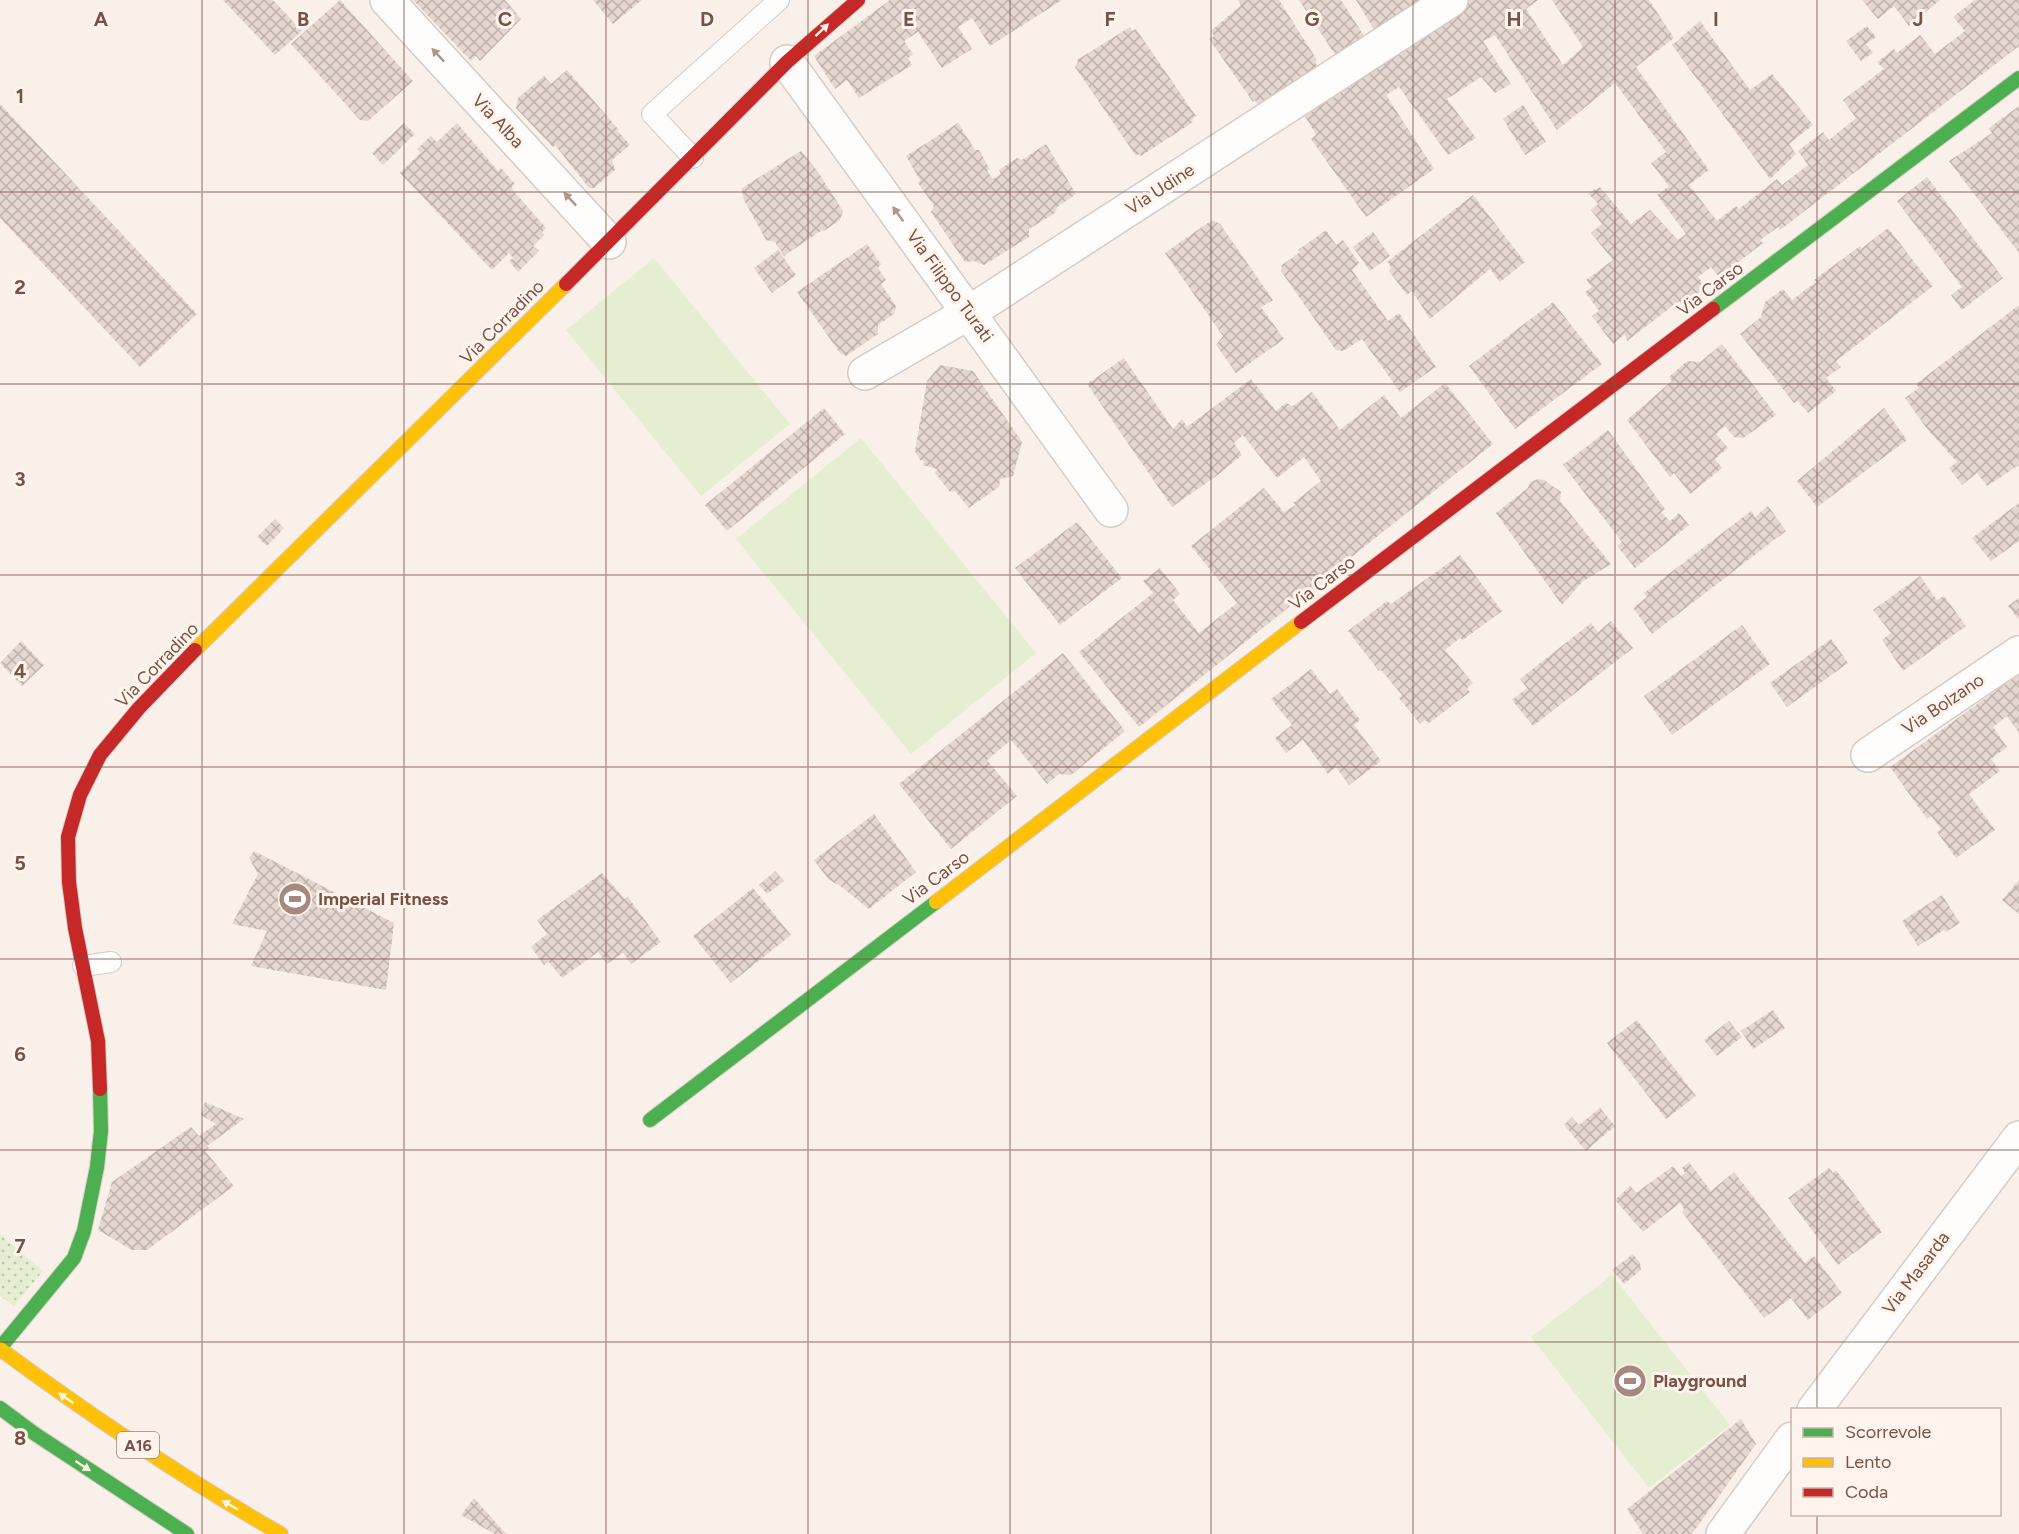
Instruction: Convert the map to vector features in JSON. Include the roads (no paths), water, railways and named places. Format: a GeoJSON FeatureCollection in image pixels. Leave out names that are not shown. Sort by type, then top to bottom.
{"type":"FeatureCollection","features":[{"type":"Feature","properties":{"kind":"main road","name":"Via Corradino"},"geometry":{"type":"LineString","coordinates":[[0,1348],[74,1258],[84,1231],[96,1167],[101,1131],[98,1041],[69,882],[68,837],[80,795],[100,754],[139,708],[182,663],[609,242],[787,62],[858,0]]}},
{"type":"Feature","properties":{"kind":"main road","name":"Via Carso"},"geometry":{"type":"LineString","coordinates":[[650,1120],[1521,454],[2019,78]]}},
{"type":"Feature","properties":{"kind":"main road","name":"A16"},"geometry":{"type":"LineString","coordinates":[[0,1348],[63,1396],[225,1503],[280,1534]]}},
{"type":"Feature","properties":{"kind":"main road","name":"A16"},"geometry":{"type":"LineString","coordinates":[[0,1408],[35,1434],[187,1534]]}},
{"type":"Feature","properties":{"kind":"street","name":"Via Alba"},"geometry":{"type":"LineString","coordinates":[[387,0],[609,242]]}},
{"type":"Feature","properties":{"kind":"street","name":"Via Udine"},"geometry":{"type":"LineString","coordinates":[[865,373],[970,312],[1451,0]]}},
{"type":"Feature","properties":{"kind":"street","name":"Via Filippo Turati"},"geometry":{"type":"LineString","coordinates":[[787,62],[1111,510]]}},
{"type":"Feature","properties":{"kind":"street","name":"Via Bolzano"},"geometry":{"type":"LineString","coordinates":[[1868,755],[2019,653]]}},
{"type":"Feature","properties":{"kind":"street","name":"Via Masarda"},"geometry":{"type":"LineString","coordinates":[[1816,1408],[2019,1138]]}},
{"type":"Feature","properties":{"kind":"street"},"geometry":{"type":"LineString","coordinates":[[1723,1534],[1791,1439]]}},
{"type":"Feature","properties":{"kind":"lane"},"geometry":{"type":"LineString","coordinates":[[693,158],[652,114],[779,0]]}},
{"type":"Feature","properties":{"kind":"lane"},"geometry":{"type":"LineString","coordinates":[[83,966],[111,962]]}},
{"type":"Feature","properties":{"kind":"place","name":"Imperial Fitness"},"geometry":{"type":"Point","coordinates":[295,899]}},
{"type":"Feature","properties":{"kind":"place","name":"Playground"},"geometry":{"type":"Point","coordinates":[1630,1381]}}]}
